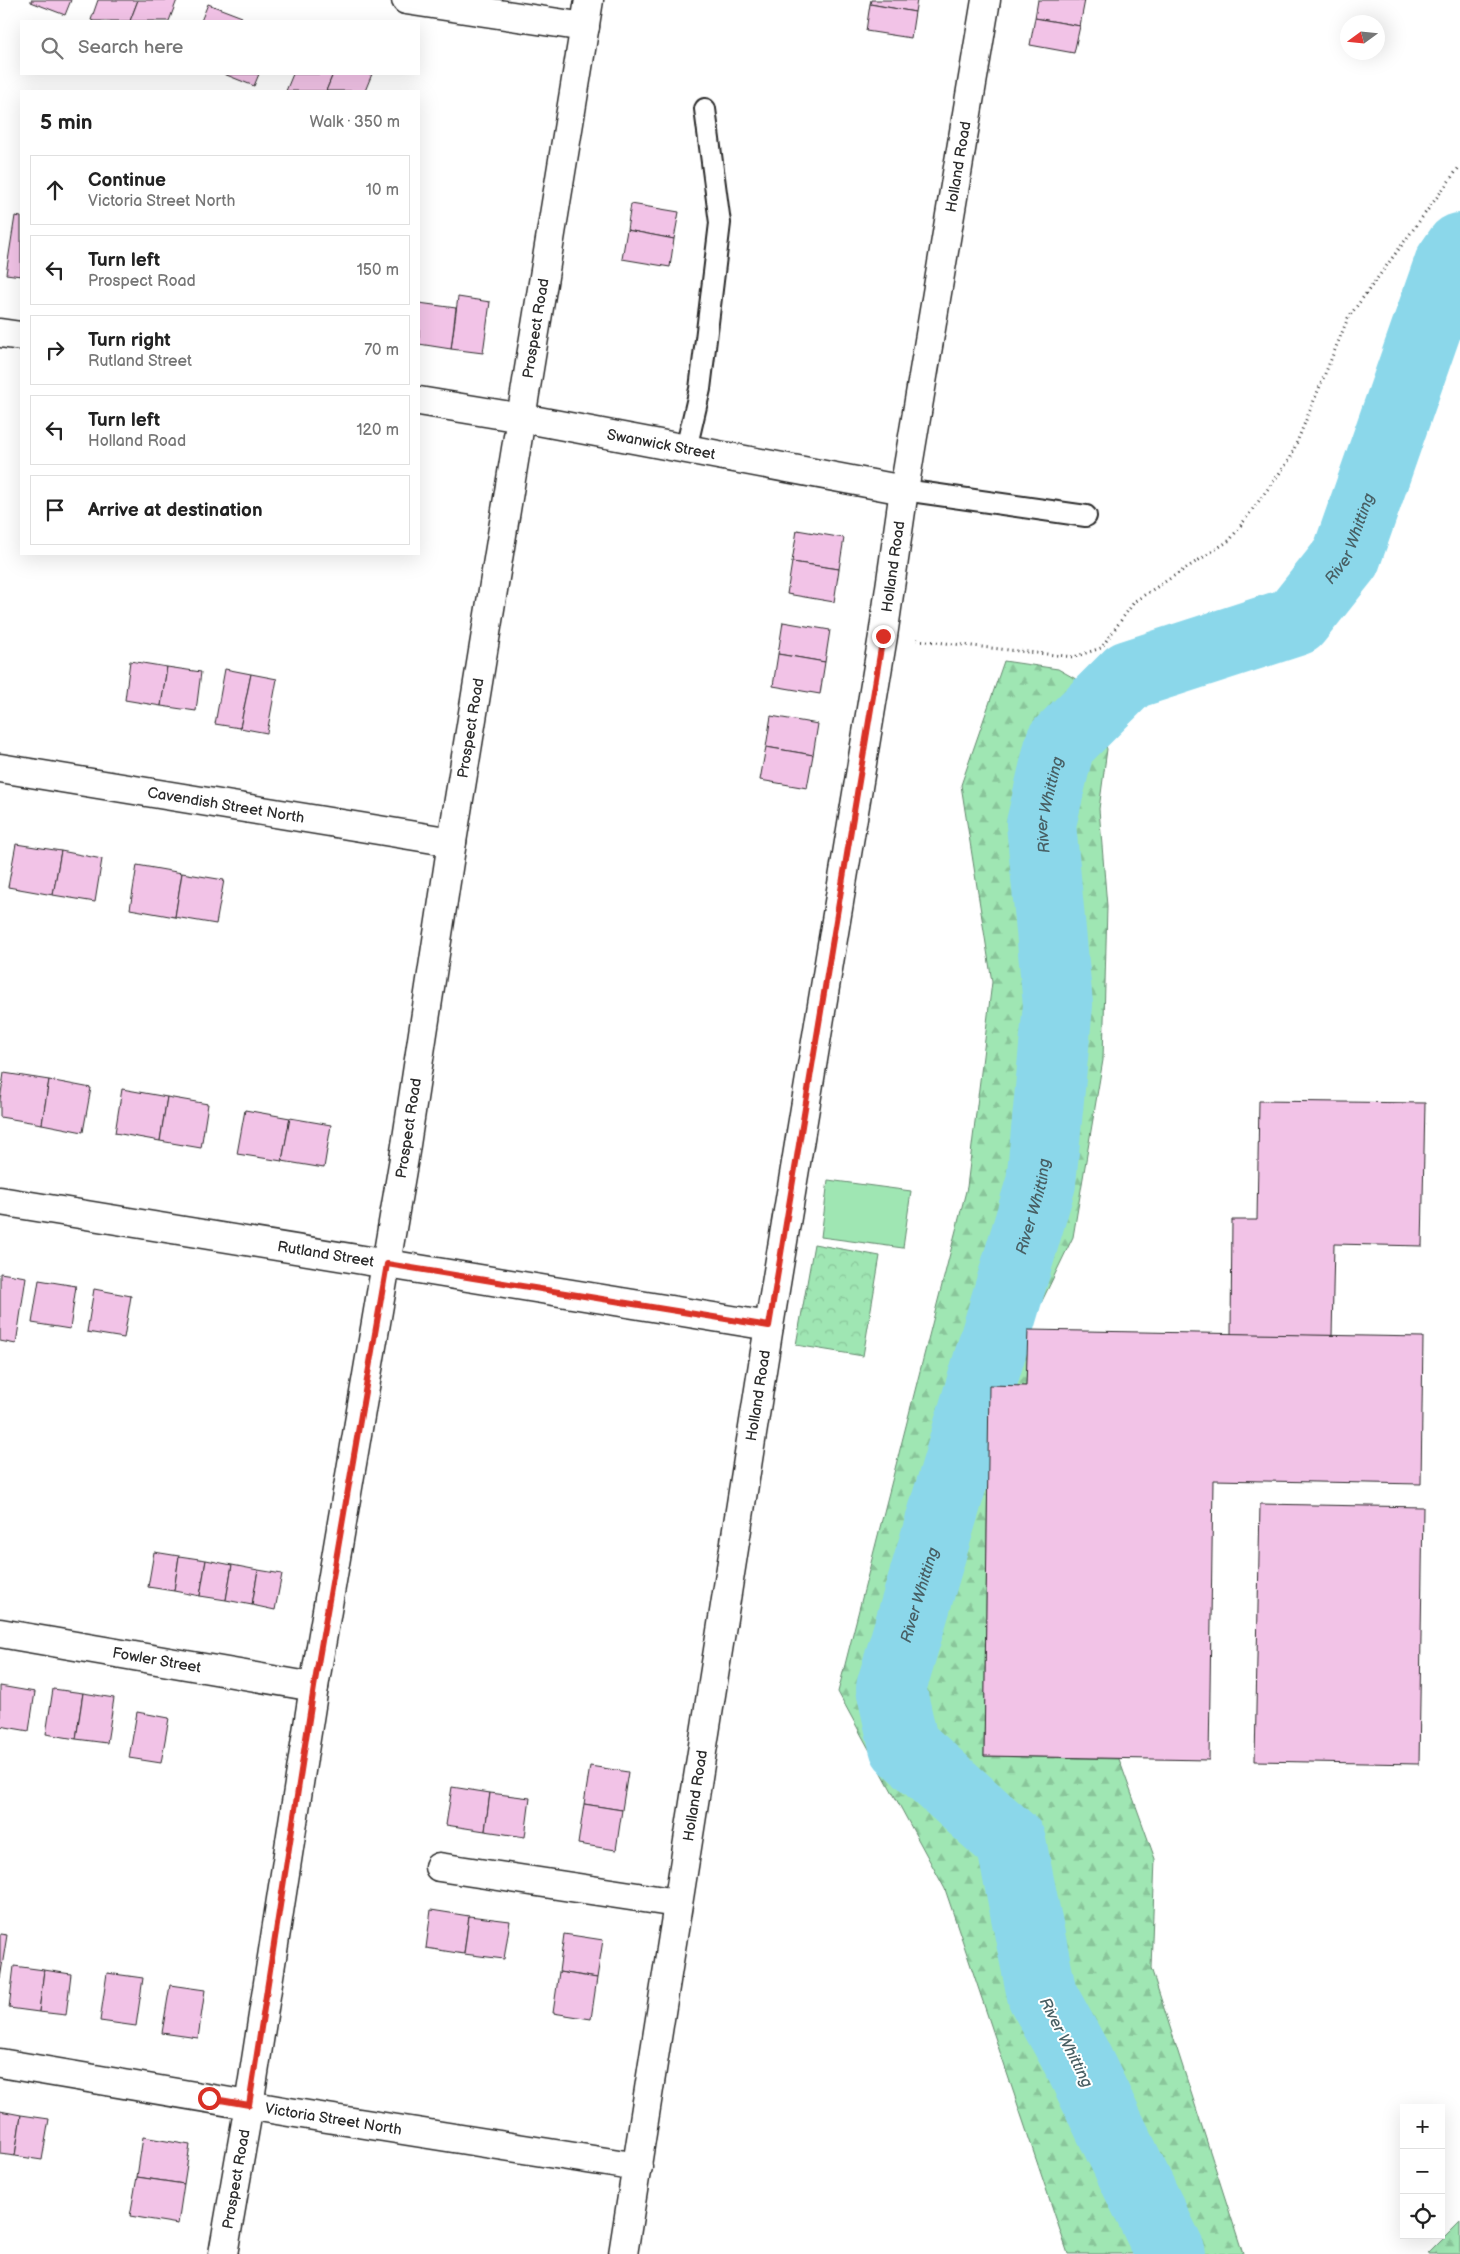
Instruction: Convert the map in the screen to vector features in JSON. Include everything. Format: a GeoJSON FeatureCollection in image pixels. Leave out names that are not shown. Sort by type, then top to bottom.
{"type":"FeatureCollection","features":[{"type":"Feature","properties":{"kind":"street"},"geometry":{"type":"LineString","coordinates":[[406,0],[585,27]]}},
{"type":"Feature","properties":{"kind":"street","name":"Prospect Road"},"geometry":{"type":"LineString","coordinates":[[223,2254],[249,2105],[314,1687],[387,1264],[452,842],[589,0]]}},
{"type":"Feature","properties":{"kind":"street","name":"Holland Road"},"geometry":{"type":"LineString","coordinates":[[623,2254],[769,1326],[883,636],[904,490],[986,0]]}},
{"type":"Feature","properties":{"kind":"street"},"geometry":{"type":"LineString","coordinates":[[0,333],[20,336]]}},
{"type":"Feature","properties":{"kind":"street","name":"Swanwick Street"},"geometry":{"type":"LineString","coordinates":[[420,401],[522,418],[904,490]]}},
{"type":"Feature","properties":{"kind":"street","name":"Cavendish Street North"},"geometry":{"type":"LineString","coordinates":[[0,768],[452,842]]}},
{"type":"Feature","properties":{"kind":"street","name":"Rutland Street"},"geometry":{"type":"LineString","coordinates":[[0,1201],[769,1326]]}},
{"type":"Feature","properties":{"kind":"street","name":"Fowler Street"},"geometry":{"type":"LineString","coordinates":[[0,1633],[314,1687]]}},
{"type":"Feature","properties":{"kind":"street"},"geometry":{"type":"LineString","coordinates":[[439,1867],[677,1903]]}},
{"type":"Feature","properties":{"kind":"street","name":"Victoria Street North"},"geometry":{"type":"LineString","coordinates":[[0,2063],[249,2105],[638,2166]]}},
{"type":"Feature","properties":{"kind":"lane"},"geometry":{"type":"LineString","coordinates":[[686,449],[700,389],[720,224],[705,109]]}},
{"type":"Feature","properties":{"kind":"lane"},"geometry":{"type":"LineString","coordinates":[[904,490],[1086,516]]}},
{"type":"Feature","properties":{"kind":"path"},"geometry":{"type":"LineString","coordinates":[[883,636],[1074,657],[1100,648],[1135,601],[1230,540],[1290,459],[1348,318],[1460,166]]}},
{"type":"Feature","properties":{"kind":"green space"},"geometry":{"type":"Polygon","coordinates":[[[1004,661],[1058,669],[1081,682],[1107,749],[1099,809],[1107,906],[1103,1060],[1073,1237],[1028,1330],[1026,1386],[989,1385],[984,1756],[1119,1759],[1155,1859],[1151,1968],[1243,2254],[1068,2254],[945,1889],[838,1692],[967,1187],[992,982],[961,785],[1004,661]]]}},
{"type":"Feature","properties":{"kind":"green space"},"geometry":{"type":"Polygon","coordinates":[[[828,1180],[911,1191],[903,1248],[821,1237],[828,1180]]]}},
{"type":"Feature","properties":{"kind":"green space"},"geometry":{"type":"Polygon","coordinates":[[[814,1244],[880,1256],[863,1356],[796,1345],[814,1244]]]}},
{"type":"Feature","properties":{"kind":"green space"},"geometry":{"type":"Polygon","coordinates":[[[1460,2222],[1460,2254],[1428,2254],[1445,2239],[1460,2222]]]}},
{"type":"Feature","properties":{"kind":"building"},"geometry":{"type":"Polygon","coordinates":[[[31,0],[71,0],[65,15],[31,2],[31,0]]]}},
{"type":"Feature","properties":{"kind":"building"},"geometry":{"type":"Polygon","coordinates":[[[98,0],[138,0],[130,20],[91,20],[98,0]]]}},
{"type":"Feature","properties":{"kind":"building"},"geometry":{"type":"Polygon","coordinates":[[[138,0],[177,0],[169,20],[130,20],[138,0]]]}},
{"type":"Feature","properties":{"kind":"building"},"geometry":{"type":"Polygon","coordinates":[[[871,0],[917,0],[915,12],[870,4],[871,0]]]}},
{"type":"Feature","properties":{"kind":"building"},"geometry":{"type":"Polygon","coordinates":[[[1038,0],[1085,0],[1080,26],[1035,18],[1038,0]]]}},
{"type":"Feature","properties":{"kind":"building"},"geometry":{"type":"Polygon","coordinates":[[[208,4],[242,17],[241,20],[201,20],[208,4]]]}},
{"type":"Feature","properties":{"kind":"building"},"geometry":{"type":"Polygon","coordinates":[[[870,4],[915,12],[911,38],[866,31],[870,4]]]}},
{"type":"Feature","properties":{"kind":"building"},"geometry":{"type":"Polygon","coordinates":[[[1035,18],[1080,26],[1074,53],[1030,45],[1035,18]]]}},
{"type":"Feature","properties":{"kind":"building"},"geometry":{"type":"Polygon","coordinates":[[[226,75],[259,75],[254,86],[226,75]]]}},
{"type":"Feature","properties":{"kind":"building"},"geometry":{"type":"Polygon","coordinates":[[[293,75],[333,75],[326,90],[286,90],[293,75]]]}},
{"type":"Feature","properties":{"kind":"building"},"geometry":{"type":"Polygon","coordinates":[[[333,75],[372,75],[365,90],[326,90],[333,75]]]}},
{"type":"Feature","properties":{"kind":"building"},"geometry":{"type":"Polygon","coordinates":[[[631,204],[679,212],[674,239],[627,230],[631,204]]]}},
{"type":"Feature","properties":{"kind":"building"},"geometry":{"type":"Polygon","coordinates":[[[15,216],[20,217],[20,276],[6,274],[15,216]]]}},
{"type":"Feature","properties":{"kind":"building"},"geometry":{"type":"Polygon","coordinates":[[[627,230],[674,239],[670,267],[622,259],[627,230]]]}},
{"type":"Feature","properties":{"kind":"building"},"geometry":{"type":"Polygon","coordinates":[[[458,297],[490,302],[483,353],[451,349],[458,297]]]}},
{"type":"Feature","properties":{"kind":"building"},"geometry":{"type":"Polygon","coordinates":[[[420,303],[456,308],[451,349],[420,344],[420,303]]]}},
{"type":"Feature","properties":{"kind":"building"},"geometry":{"type":"Polygon","coordinates":[[[797,530],[844,538],[839,569],[792,562],[797,530]]]}},
{"type":"Feature","properties":{"kind":"building"},"geometry":{"type":"Polygon","coordinates":[[[792,562],[839,569],[834,602],[787,594],[792,562]]]}},
{"type":"Feature","properties":{"kind":"building"},"geometry":{"type":"Polygon","coordinates":[[[783,622],[830,630],[825,662],[778,654],[783,622]]]}},
{"type":"Feature","properties":{"kind":"building"},"geometry":{"type":"Polygon","coordinates":[[[778,654],[825,662],[820,694],[773,686],[778,654]]]}},
{"type":"Feature","properties":{"kind":"building"},"geometry":{"type":"Polygon","coordinates":[[[130,661],[167,667],[161,706],[125,700],[130,661]]]}},
{"type":"Feature","properties":{"kind":"building"},"geometry":{"type":"Polygon","coordinates":[[[167,667],[201,672],[196,711],[161,706],[167,667]]]}},
{"type":"Feature","properties":{"kind":"building"},"geometry":{"type":"Polygon","coordinates":[[[225,669],[251,674],[240,728],[215,724],[225,669]]]}},
{"type":"Feature","properties":{"kind":"building"},"geometry":{"type":"Polygon","coordinates":[[[251,674],[277,679],[267,733],[240,728],[251,674]]]}},
{"type":"Feature","properties":{"kind":"building"},"geometry":{"type":"Polygon","coordinates":[[[771,716],[818,724],[813,755],[766,747],[771,716]]]}},
{"type":"Feature","properties":{"kind":"building"},"geometry":{"type":"Polygon","coordinates":[[[766,747],[813,755],[807,788],[760,780],[766,747]]]}},
{"type":"Feature","properties":{"kind":"building"},"geometry":{"type":"Polygon","coordinates":[[[16,844],[61,851],[53,895],[8,887],[16,844]]]}},
{"type":"Feature","properties":{"kind":"building"},"geometry":{"type":"Polygon","coordinates":[[[61,851],[102,859],[95,902],[53,895],[61,851]]]}},
{"type":"Feature","properties":{"kind":"building"},"geometry":{"type":"Polygon","coordinates":[[[137,865],[182,873],[175,917],[130,909],[137,865]]]}},
{"type":"Feature","properties":{"kind":"building"},"geometry":{"type":"Polygon","coordinates":[[[182,873],[224,880],[216,924],[175,917],[182,873]]]}},
{"type":"Feature","properties":{"kind":"building"},"geometry":{"type":"Polygon","coordinates":[[[4,1073],[49,1080],[42,1124],[0,1117],[0,1100],[4,1073]]]}},
{"type":"Feature","properties":{"kind":"building"},"geometry":{"type":"Polygon","coordinates":[[[49,1080],[91,1088],[83,1132],[42,1124],[49,1080]]]}},
{"type":"Feature","properties":{"kind":"building"},"geometry":{"type":"Polygon","coordinates":[[[122,1089],[167,1097],[160,1141],[115,1133],[122,1089]]]}},
{"type":"Feature","properties":{"kind":"building"},"geometry":{"type":"Polygon","coordinates":[[[167,1097],[208,1104],[201,1148],[160,1141],[167,1097]]]}},
{"type":"Feature","properties":{"kind":"building"},"geometry":{"type":"Polygon","coordinates":[[[1259,1101],[1425,1103],[1422,1246],[1334,1244],[1332,1336],[1231,1334],[1232,1220],[1257,1220],[1259,1101]]]}},
{"type":"Feature","properties":{"kind":"building"},"geometry":{"type":"Polygon","coordinates":[[[245,1110],[290,1118],[282,1161],[237,1154],[245,1110]]]}},
{"type":"Feature","properties":{"kind":"building"},"geometry":{"type":"Polygon","coordinates":[[[290,1118],[331,1125],[324,1168],[282,1161],[290,1118]]]}},
{"type":"Feature","properties":{"kind":"building"},"geometry":{"type":"Polygon","coordinates":[[[0,1273],[26,1277],[16,1344],[0,1341],[0,1273]]]}},
{"type":"Feature","properties":{"kind":"building"},"geometry":{"type":"Polygon","coordinates":[[[39,1280],[76,1286],[70,1329],[32,1323],[39,1280]]]}},
{"type":"Feature","properties":{"kind":"building"},"geometry":{"type":"Polygon","coordinates":[[[94,1289],[131,1296],[124,1338],[87,1332],[94,1289]]]}},
{"type":"Feature","properties":{"kind":"building"},"geometry":{"type":"Polygon","coordinates":[[[1028,1330],[1423,1337],[1421,1484],[1213,1480],[1209,1760],[984,1756],[989,1385],[1026,1386],[1028,1330]]]}},
{"type":"Feature","properties":{"kind":"building"},"geometry":{"type":"Polygon","coordinates":[[[1260,1504],[1423,1507],[1419,1764],[1255,1761],[1260,1504]]]}},
{"type":"Feature","properties":{"kind":"building"},"geometry":{"type":"Polygon","coordinates":[[[154,1552],[179,1556],[174,1591],[148,1587],[154,1552]]]}},
{"type":"Feature","properties":{"kind":"building"},"geometry":{"type":"Polygon","coordinates":[[[179,1556],[206,1560],[200,1596],[174,1591],[179,1556]]]}},
{"type":"Feature","properties":{"kind":"building"},"geometry":{"type":"Polygon","coordinates":[[[206,1560],[232,1565],[226,1600],[200,1596],[206,1560]]]}},
{"type":"Feature","properties":{"kind":"building"},"geometry":{"type":"Polygon","coordinates":[[[232,1565],[258,1570],[252,1605],[226,1600],[232,1565]]]}},
{"type":"Feature","properties":{"kind":"building"},"geometry":{"type":"Polygon","coordinates":[[[258,1570],[282,1574],[275,1610],[252,1605],[258,1570]]]}},
{"type":"Feature","properties":{"kind":"building"},"geometry":{"type":"Polygon","coordinates":[[[0,1686],[35,1692],[29,1731],[0,1726],[0,1686]]]}},
{"type":"Feature","properties":{"kind":"building"},"geometry":{"type":"Polygon","coordinates":[[[53,1689],[83,1693],[76,1739],[46,1734],[53,1689]]]}},
{"type":"Feature","properties":{"kind":"building"},"geometry":{"type":"Polygon","coordinates":[[[83,1693],[114,1698],[107,1743],[76,1739],[83,1693]]]}},
{"type":"Feature","properties":{"kind":"building"},"geometry":{"type":"Polygon","coordinates":[[[137,1712],[169,1718],[161,1763],[129,1758],[137,1712]]]}},
{"type":"Feature","properties":{"kind":"building"},"geometry":{"type":"Polygon","coordinates":[[[590,1766],[628,1772],[622,1810],[584,1804],[590,1766]]]}},
{"type":"Feature","properties":{"kind":"building"},"geometry":{"type":"Polygon","coordinates":[[[452,1787],[490,1793],[485,1831],[446,1825],[452,1787]]]}},
{"type":"Feature","properties":{"kind":"building"},"geometry":{"type":"Polygon","coordinates":[[[490,1793],[530,1798],[525,1837],[485,1831],[490,1793]]]}},
{"type":"Feature","properties":{"kind":"building"},"geometry":{"type":"Polygon","coordinates":[[[584,1804],[622,1810],[616,1850],[578,1844],[584,1804]]]}},
{"type":"Feature","properties":{"kind":"building"},"geometry":{"type":"Polygon","coordinates":[[[431,1910],[469,1916],[464,1954],[426,1948],[431,1910]]]}},
{"type":"Feature","properties":{"kind":"building"},"geometry":{"type":"Polygon","coordinates":[[[469,1916],[510,1921],[504,1959],[464,1954],[469,1916]]]}},
{"type":"Feature","properties":{"kind":"building"},"geometry":{"type":"Polygon","coordinates":[[[0,1934],[7,1935],[0,1979],[0,1934]]]}},
{"type":"Feature","properties":{"kind":"building"},"geometry":{"type":"Polygon","coordinates":[[[564,1934],[603,1940],[597,1978],[559,1972],[564,1934]]]}},
{"type":"Feature","properties":{"kind":"building"},"geometry":{"type":"Polygon","coordinates":[[[14,1966],[44,1970],[39,2012],[9,2008],[14,1966]]]}},
{"type":"Feature","properties":{"kind":"building"},"geometry":{"type":"Polygon","coordinates":[[[44,1970],[71,1974],[66,2015],[39,2012],[44,1970]]]}},
{"type":"Feature","properties":{"kind":"building"},"geometry":{"type":"Polygon","coordinates":[[[559,1972],[597,1978],[591,2019],[553,2013],[559,1972]]]}},
{"type":"Feature","properties":{"kind":"building"},"geometry":{"type":"Polygon","coordinates":[[[107,1973],[143,1978],[136,2026],[100,2021],[107,1973]]]}},
{"type":"Feature","properties":{"kind":"building"},"geometry":{"type":"Polygon","coordinates":[[[170,1985],[205,1990],[198,2038],[162,2033],[170,1985]]]}},
{"type":"Feature","properties":{"kind":"building"},"geometry":{"type":"Polygon","coordinates":[[[0,2111],[21,2115],[15,2156],[0,2154],[0,2111]]]}},
{"type":"Feature","properties":{"kind":"building"},"geometry":{"type":"Polygon","coordinates":[[[21,2115],[49,2119],[42,2160],[15,2156],[21,2115]]]}},
{"type":"Feature","properties":{"kind":"building"},"geometry":{"type":"Polygon","coordinates":[[[143,2137],[190,2145],[184,2184],[137,2177],[143,2137]]]}},
{"type":"Feature","properties":{"kind":"building"},"geometry":{"type":"Polygon","coordinates":[[[137,2177],[184,2184],[178,2224],[130,2216],[137,2177]]]}},
{"type":"Feature","properties":{"kind":"waterway","name":"River Whitting"},"geometry":{"type":"LineString","coordinates":[[1171,2254],[1076,2057],[1042,1995],[1011,1842],[904,1746],[891,1688],[1041,1183],[1058,1005],[1041,824],[1060,744],[1129,675],[1296,621],[1346,558],[1449,264],[1460,248]]}},
{"type":"Feature","properties":{"kind":"route"},"geometry":{"type":"LineString","coordinates":[[209,2098],[249,2105],[314,1687],[387,1264],[769,1326],[883,636]]}}]}
